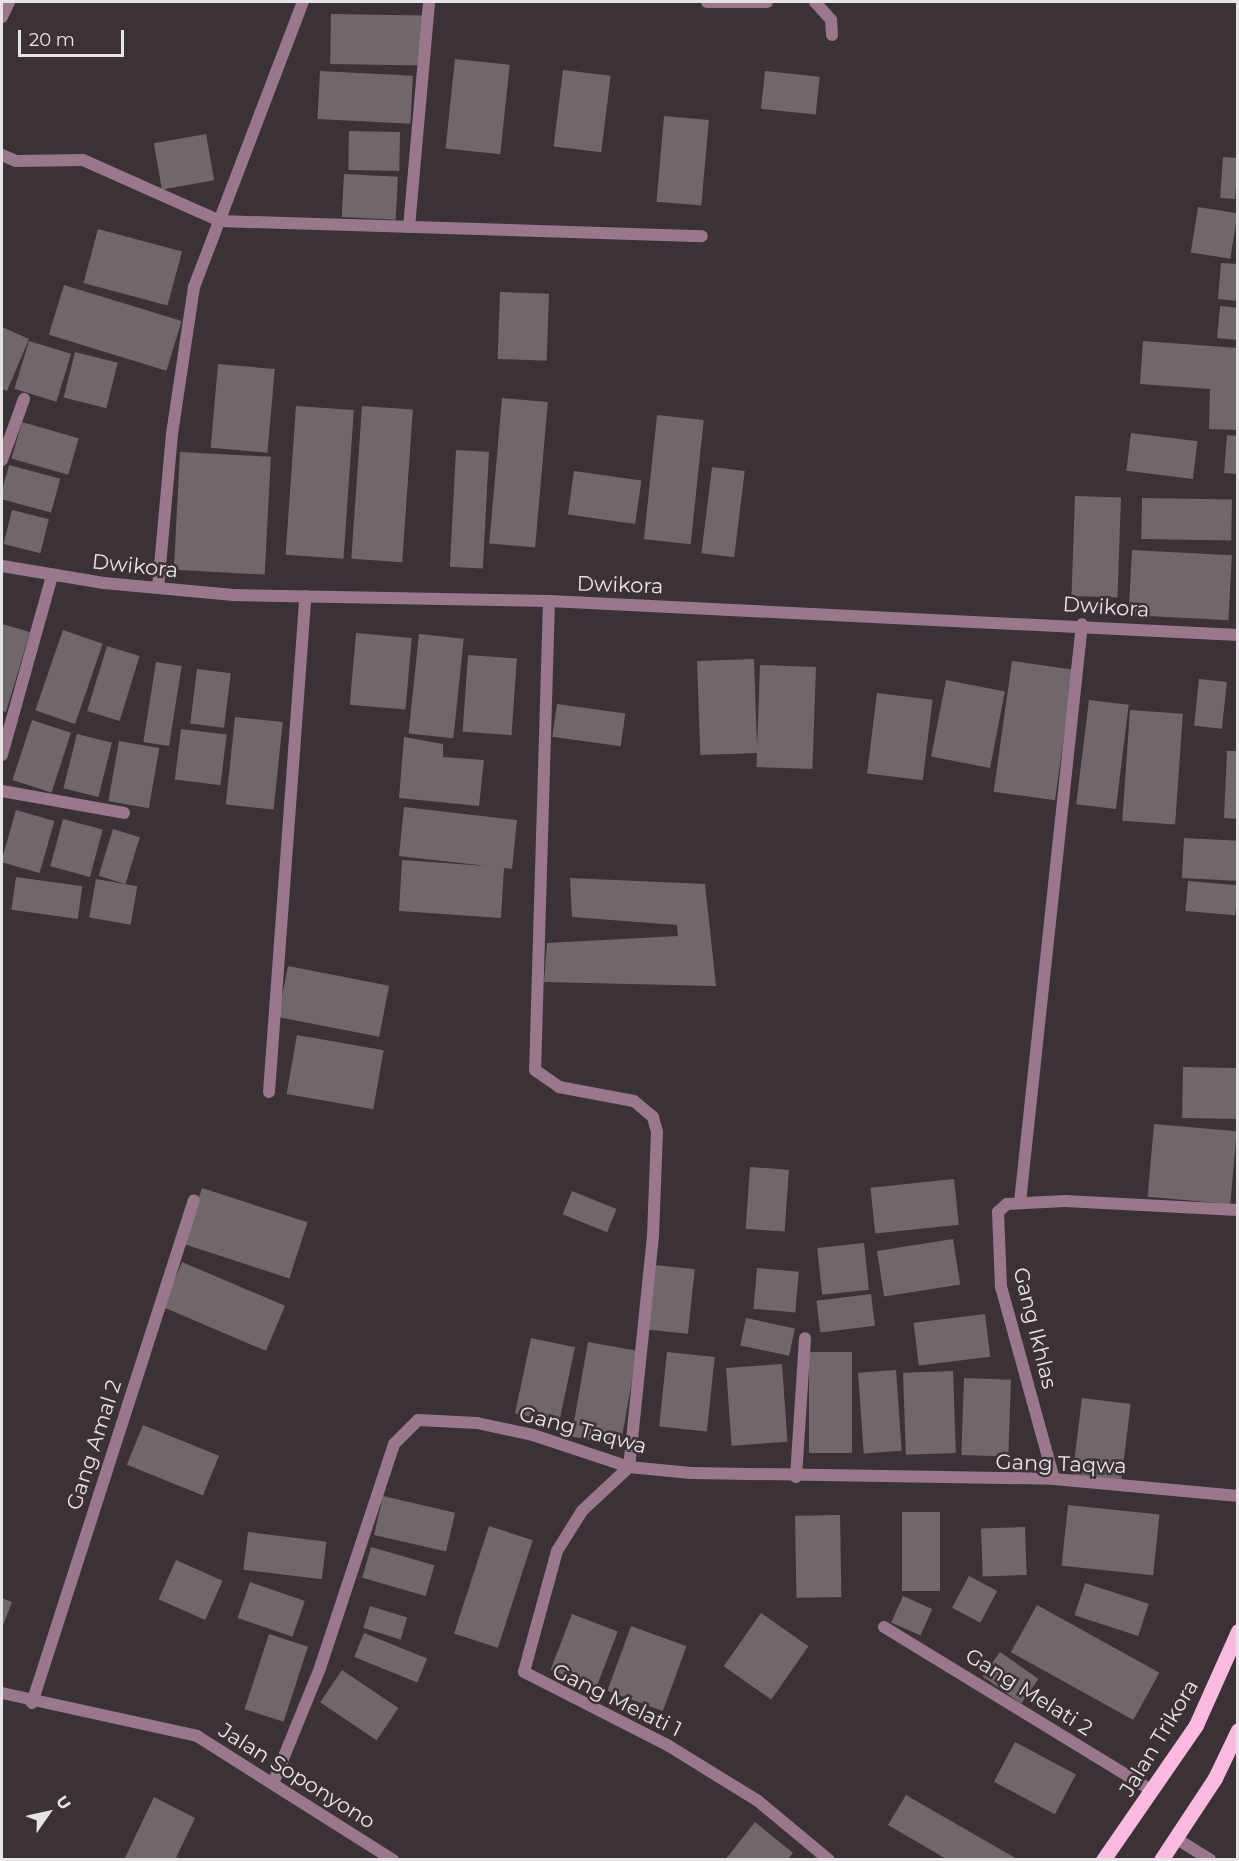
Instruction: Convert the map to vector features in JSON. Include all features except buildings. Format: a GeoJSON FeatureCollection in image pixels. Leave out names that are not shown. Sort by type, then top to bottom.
{"type":"FeatureCollection","features":[{"type":"Feature","properties":{"kind":"main road","name":"Jalan Trikora"},"geometry":{"type":"LineString","coordinates":[[1103,1860],[1153,1791],[1196,1725],[1238,1631]]}},
{"type":"Feature","properties":{"kind":"main road"},"geometry":{"type":"LineString","coordinates":[[1161,1860],[1177,1839],[1238,1730]]}},
{"type":"Feature","properties":{"kind":"street"},"geometry":{"type":"LineString","coordinates":[[2,16],[9,2]]}},
{"type":"Feature","properties":{"kind":"street"},"geometry":{"type":"LineString","coordinates":[[158,588],[172,434],[194,287],[303,2]]}},
{"type":"Feature","properties":{"kind":"street"},"geometry":{"type":"LineString","coordinates":[[409,227],[429,2]]}},
{"type":"Feature","properties":{"kind":"street"},"geometry":{"type":"LineString","coordinates":[[706,2],[767,2]]}},
{"type":"Feature","properties":{"kind":"street"},"geometry":{"type":"LineString","coordinates":[[815,2],[831,20],[832,36]]}},
{"type":"Feature","properties":{"kind":"street"},"geometry":{"type":"LineString","coordinates":[[2,155],[16,161],[83,160],[220,221],[702,236]]}},
{"type":"Feature","properties":{"kind":"street"},"geometry":{"type":"LineString","coordinates":[[2,460],[24,399]]}},
{"type":"Feature","properties":{"kind":"street","name":"Dwikora"},"geometry":{"type":"LineString","coordinates":[[2,566],[52,576],[158,588],[305,596],[549,602],[1082,624],[1238,635]]}},
{"type":"Feature","properties":{"kind":"street"},"geometry":{"type":"LineString","coordinates":[[2,755],[52,576]]}},
{"type":"Feature","properties":{"kind":"street"},"geometry":{"type":"LineString","coordinates":[[269,1092],[305,596]]}},
{"type":"Feature","properties":{"kind":"street"},"geometry":{"type":"LineString","coordinates":[[549,602],[535,1071],[559,1087],[639,1104],[653,1117],[657,1132],[653,1236],[629,1467]]}},
{"type":"Feature","properties":{"kind":"street"},"geometry":{"type":"LineString","coordinates":[[1082,624],[1020,1202],[1238,1210]]}},
{"type":"Feature","properties":{"kind":"street"},"geometry":{"type":"LineString","coordinates":[[2,791],[124,813]]}},
{"type":"Feature","properties":{"kind":"street","name":"Gang Amal 2"},"geometry":{"type":"LineString","coordinates":[[32,1703],[194,1200]]}},
{"type":"Feature","properties":{"kind":"street","name":"Gang Ikhlas"},"geometry":{"type":"LineString","coordinates":[[1020,1202],[1002,1208],[994,1226],[1001,1287],[1054,1479]]}},
{"type":"Feature","properties":{"kind":"street"},"geometry":{"type":"LineString","coordinates":[[796,1477],[805,1338]]}},
{"type":"Feature","properties":{"kind":"street","name":"Gang Taqwa"},"geometry":{"type":"LineString","coordinates":[[274,1781],[320,1668],[394,1444],[418,1420],[477,1423],[533,1435],[629,1467],[796,1477],[1054,1479],[1238,1496]]}},
{"type":"Feature","properties":{"kind":"street","name":"Gang Melati 1"},"geometry":{"type":"LineString","coordinates":[[629,1467],[582,1511],[558,1551],[524,1672],[669,1746],[758,1801],[829,1860]]}},
{"type":"Feature","properties":{"kind":"street","name":"Gang Melati 2"},"geometry":{"type":"LineString","coordinates":[[884,1627],[1153,1791]]}},
{"type":"Feature","properties":{"kind":"street","name":"Jalan Soponyono"},"geometry":{"type":"LineString","coordinates":[[2,1692],[32,1703],[197,1736],[274,1781],[393,1860]]}},
{"type":"Feature","properties":{"kind":"street"},"geometry":{"type":"LineString","coordinates":[[1177,1839],[1210,1860]]}}]}
